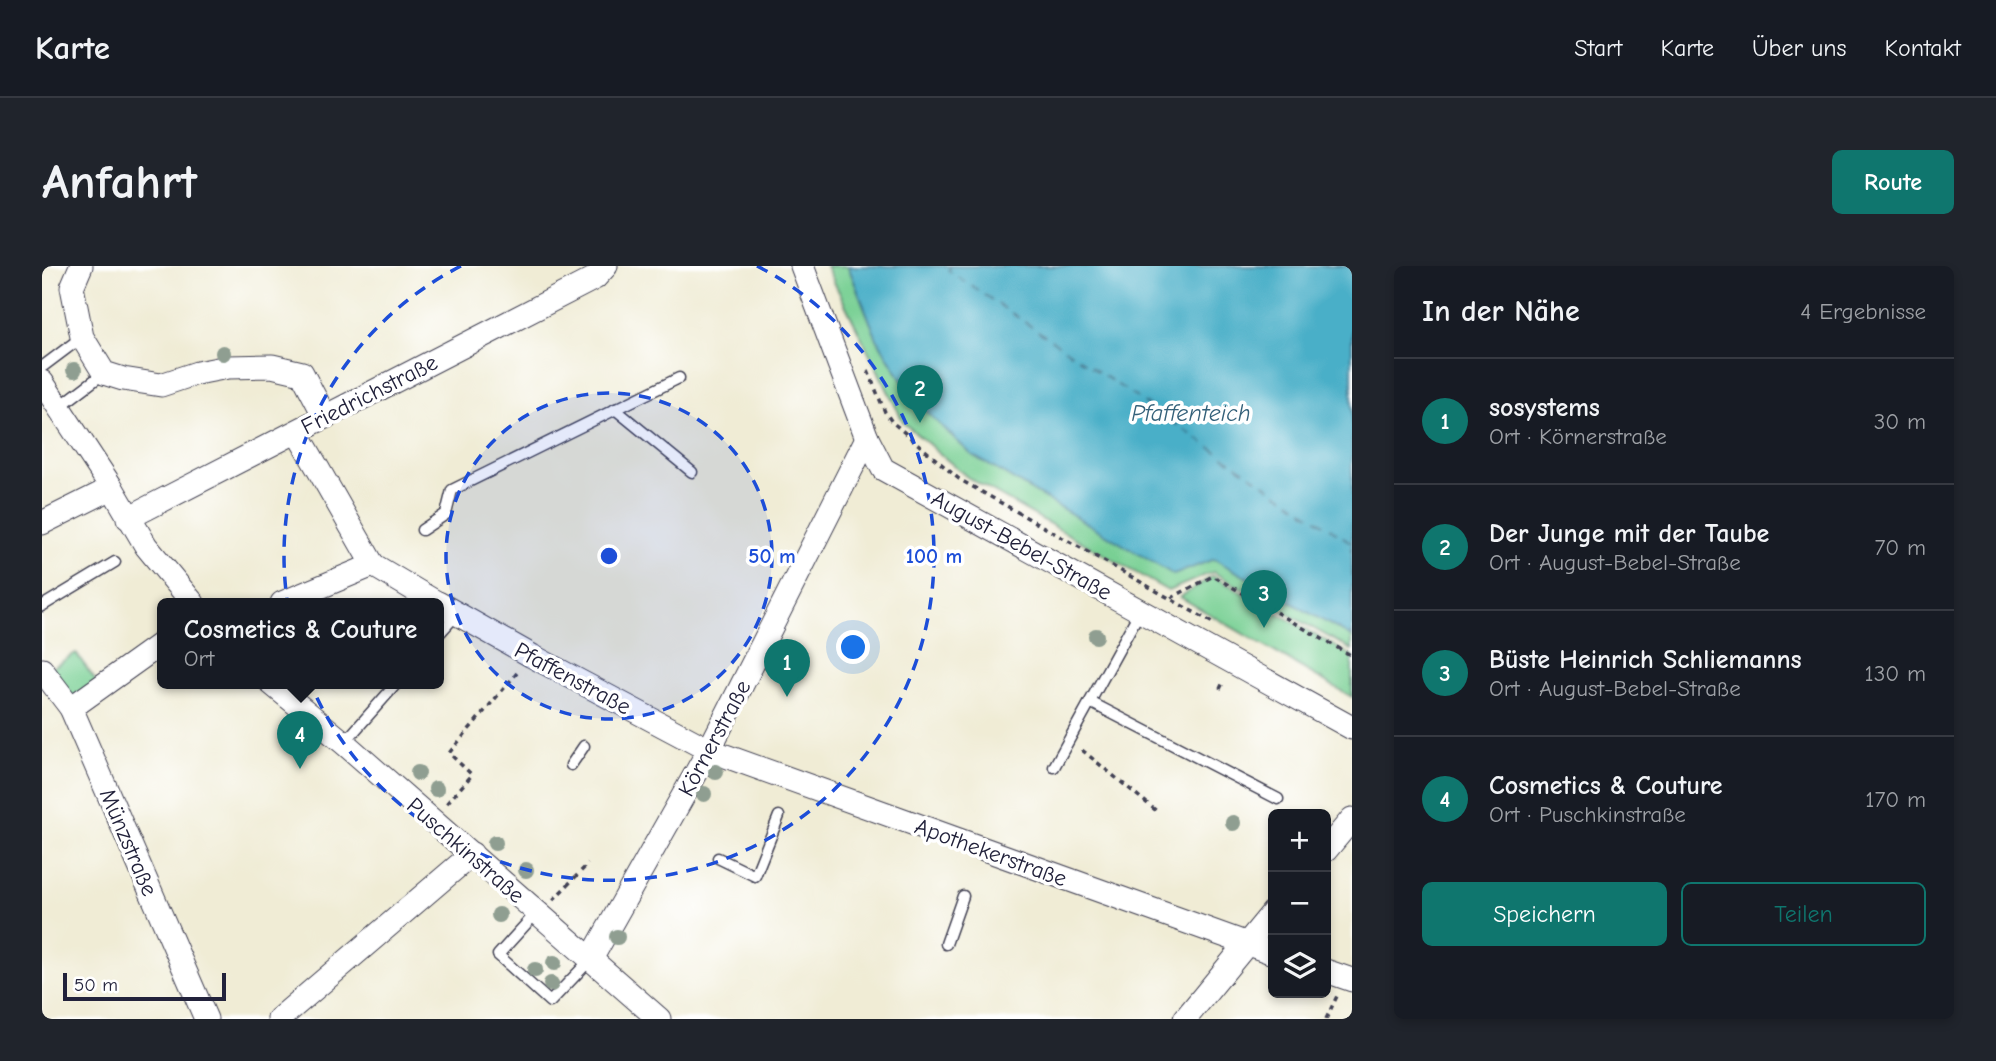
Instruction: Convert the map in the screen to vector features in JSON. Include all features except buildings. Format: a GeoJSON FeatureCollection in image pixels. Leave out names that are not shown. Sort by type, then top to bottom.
{"type":"FeatureCollection","features":[{"type":"Feature","properties":{"kind":"street"},"geometry":{"type":"LineString","coordinates":[[81,266],[72,287],[82,337],[104,373],[161,385],[197,373],[228,367],[272,366],[302,373],[325,417]]}},
{"type":"Feature","properties":{"kind":"street","name":"Friedrichstraße"},"geometry":{"type":"LineString","coordinates":[[128,518],[595,278],[606,266]]}},
{"type":"Feature","properties":{"kind":"street","name":"August-Bebel-Straße"},"geometry":{"type":"LineString","coordinates":[[802,266],[867,438],[883,469],[1352,728]]}},
{"type":"Feature","properties":{"kind":"street"},"geometry":{"type":"LineString","coordinates":[[42,382],[112,488],[146,546],[188,598]]}},
{"type":"Feature","properties":{"kind":"street"},"geometry":{"type":"LineString","coordinates":[[293,598],[376,562],[297,432]]}},
{"type":"Feature","properties":{"kind":"street","name":"Körnerstraße"},"geometry":{"type":"LineString","coordinates":[[591,959],[709,750],[867,438]]}},
{"type":"Feature","properties":{"kind":"street"},"geometry":{"type":"LineString","coordinates":[[42,523],[112,488]]}},
{"type":"Feature","properties":{"kind":"street","name":"Pfaffenstraße"},"geometry":{"type":"LineString","coordinates":[[376,562],[430,598]]}},
{"type":"Feature","properties":{"kind":"street","name":"Pfaffenstraße"},"geometry":{"type":"LineString","coordinates":[[444,607],[532,656],[610,706],[709,750]]}},
{"type":"Feature","properties":{"kind":"street"},"geometry":{"type":"LineString","coordinates":[[71,708],[157,647]]}},
{"type":"Feature","properties":{"kind":"street","name":"Münzstraße"},"geometry":{"type":"LineString","coordinates":[[42,670],[71,708],[206,1019]]}},
{"type":"Feature","properties":{"kind":"street","name":"Puschkinstraße"},"geometry":{"type":"LineString","coordinates":[[278,689],[433,820],[659,1019]]}},
{"type":"Feature","properties":{"kind":"street","name":"Apothekerstraße"},"geometry":{"type":"LineString","coordinates":[[709,750],[792,786],[979,854],[1268,951]]}},
{"type":"Feature","properties":{"kind":"street"},"geometry":{"type":"LineString","coordinates":[[1331,844],[1352,820]]}},
{"type":"Feature","properties":{"kind":"street"},"geometry":{"type":"LineString","coordinates":[[279,1019],[472,854]]}},
{"type":"Feature","properties":{"kind":"street"},"geometry":{"type":"LineString","coordinates":[[1185,1019],[1268,918]]}},
{"type":"Feature","properties":{"kind":"street"},"geometry":{"type":"LineString","coordinates":[[1331,973],[1352,980]]}},
{"type":"Feature","properties":{"kind":"lane"},"geometry":{"type":"LineString","coordinates":[[42,367],[82,337]]}},
{"type":"Feature","properties":{"kind":"lane"},"geometry":{"type":"LineString","coordinates":[[58,408],[104,373]]}},
{"type":"Feature","properties":{"kind":"lane"},"geometry":{"type":"LineString","coordinates":[[422,530],[446,513],[453,489],[679,378]]}},
{"type":"Feature","properties":{"kind":"lane"},"geometry":{"type":"LineString","coordinates":[[615,409],[692,472]]}},
{"type":"Feature","properties":{"kind":"lane"},"geometry":{"type":"LineString","coordinates":[[42,606],[115,562]]}},
{"type":"Feature","properties":{"kind":"lane"},"geometry":{"type":"LineString","coordinates":[[1054,767],[1140,611]]}},
{"type":"Feature","properties":{"kind":"lane"},"geometry":{"type":"LineString","coordinates":[[344,743],[392,689]]}},
{"type":"Feature","properties":{"kind":"lane"},"geometry":{"type":"LineString","coordinates":[[1090,702],[1278,799]]}},
{"type":"Feature","properties":{"kind":"lane"},"geometry":{"type":"LineString","coordinates":[[571,765],[584,746]]}},
{"type":"Feature","properties":{"kind":"lane"},"geometry":{"type":"LineString","coordinates":[[718,858],[755,876],[779,816]]}},
{"type":"Feature","properties":{"kind":"lane"},"geometry":{"type":"LineString","coordinates":[[946,944],[963,896]]}},
{"type":"Feature","properties":{"kind":"lane"},"geometry":{"type":"LineString","coordinates":[[538,913],[498,955],[550,1002],[591,959]]}},
{"type":"Feature","properties":{"kind":"path"},"geometry":{"type":"LineString","coordinates":[[864,363],[892,422],[959,479],[1216,625]]}},
{"type":"Feature","properties":{"kind":"path"},"geometry":{"type":"LineString","coordinates":[[1171,599],[1213,576],[1352,656]]}},
{"type":"Feature","properties":{"kind":"path"},"geometry":{"type":"LineString","coordinates":[[433,820],[472,775],[449,753],[532,656]]}},
{"type":"Feature","properties":{"kind":"path"},"geometry":{"type":"LineString","coordinates":[[1069,740],[1159,813]]}},
{"type":"Feature","properties":{"kind":"path"},"geometry":{"type":"LineString","coordinates":[[538,913],[588,864]]}},
{"type":"Feature","properties":{"kind":"green space"},"geometry":{"type":"Polygon","coordinates":[[[826,266],[848,266],[877,339],[914,400],[972,455],[1174,574],[1214,558],[1352,637],[1352,650],[1213,572],[1168,591],[967,477],[904,423],[826,266]]]}},
{"type":"Feature","properties":{"kind":"green space"},"geometry":{"type":"Polygon","coordinates":[[[1213,576],[1352,656],[1352,697],[1180,597],[1213,576]]]}},
{"type":"Feature","properties":{"kind":"green space"},"geometry":{"type":"Polygon","coordinates":[[[76,653],[100,687],[71,708],[43,673],[76,653]]]}},
{"type":"Feature","properties":{"kind":"water","name":"Pfaffenteich"},"geometry":{"type":"Polygon","coordinates":[[[848,266],[1352,266],[1352,637],[1214,559],[1174,575],[972,455],[914,400],[877,339],[848,266]]]}},
{"type":"Feature","properties":{"kind":"ferry route"},"geometry":{"type":"LineString","coordinates":[[950,266],[949,271],[1352,543]]}},
{"type":"Feature","properties":{"kind":"place","name":"Der Junge mit der Taube"},"geometry":{"type":"Point","coordinates":[920,423]}},
{"type":"Feature","properties":{"kind":"place","name":"Büste Heinrich Schliemanns"},"geometry":{"type":"Point","coordinates":[1264,628]}},
{"type":"Feature","properties":{"kind":"place","name":"sosystems"},"geometry":{"type":"Point","coordinates":[787,697]}},
{"type":"Feature","properties":{"kind":"place","name":"Cosmetics & Couture"},"geometry":{"type":"Point","coordinates":[300,769]}}]}
